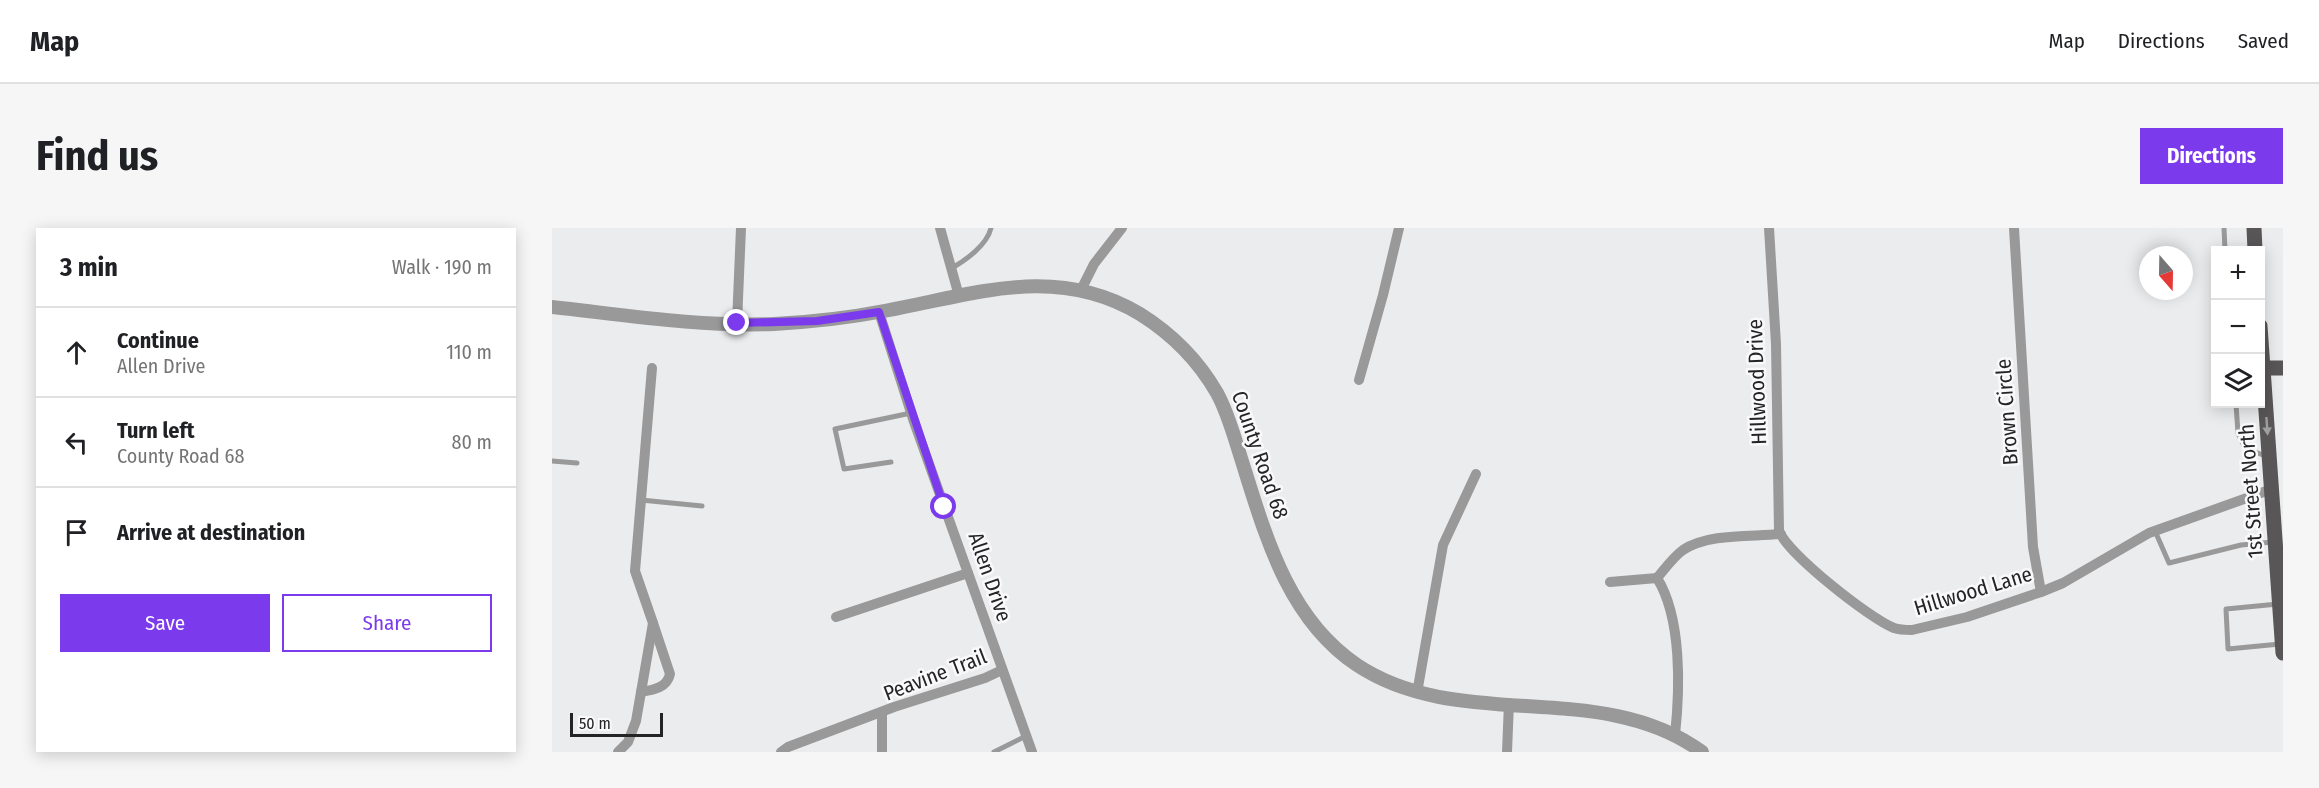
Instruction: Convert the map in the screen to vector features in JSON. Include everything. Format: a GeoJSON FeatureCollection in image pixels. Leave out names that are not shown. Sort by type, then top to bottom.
{"type":"FeatureCollection","features":[{"type":"Feature","properties":{"kind":"main road"},"geometry":{"type":"LineString","coordinates":[[2254,228],[2255,246]]}},
{"type":"Feature","properties":{"kind":"main road"},"geometry":{"type":"LineString","coordinates":[[2265,367],[2283,368]]}},
{"type":"Feature","properties":{"kind":"main road","name":"1st Street North"},"geometry":{"type":"LineString","coordinates":[[2265,406],[2269,458],[2277,487],[2275,542],[2283,648]]}},
{"type":"Feature","properties":{"kind":"street"},"geometry":{"type":"LineString","coordinates":[[737,323],[741,228]]}},
{"type":"Feature","properties":{"kind":"street"},"geometry":{"type":"LineString","coordinates":[[940,228],[960,296]]}},
{"type":"Feature","properties":{"kind":"street"},"geometry":{"type":"LineString","coordinates":[[1081,290],[1094,264],[1122,228]]}},
{"type":"Feature","properties":{"kind":"street"},"geometry":{"type":"LineString","coordinates":[[1359,380],[1399,228]]}},
{"type":"Feature","properties":{"kind":"street","name":"Hillwood Drive"},"geometry":{"type":"LineString","coordinates":[[1768,228],[1776,344],[1780,534]]}},
{"type":"Feature","properties":{"kind":"street","name":"Brown Circle"},"geometry":{"type":"LineString","coordinates":[[2014,228],[2033,547],[2041,592]]}},
{"type":"Feature","properties":{"kind":"street","name":"County Road 68"},"geometry":{"type":"LineString","coordinates":[[552,307],[645,318],[737,323],[817,321],[1027,285],[1081,290],[1124,305],[1160,327],[1190,355],[1222,402],[1272,552],[1302,609],[1321,634],[1351,661],[1377,677],[1417,693],[1440,698],[1582,709],[1615,715],[1675,735],[1702,752]]}},
{"type":"Feature","properties":{"kind":"street","name":"Allen Drive"},"geometry":{"type":"LineString","coordinates":[[879,312],[911,413],[1032,752]]}},
{"type":"Feature","properties":{"kind":"street"},"geometry":{"type":"LineString","coordinates":[[641,692],[660,687],[670,674],[635,571],[652,368]]}},
{"type":"Feature","properties":{"kind":"street"},"geometry":{"type":"LineString","coordinates":[[1417,693],[1443,545],[1476,474]]}},
{"type":"Feature","properties":{"kind":"street","name":"Hillwood Lane"},"geometry":{"type":"LineString","coordinates":[[1780,534],[1842,593],[1887,624],[1903,630],[1967,617],[2041,592],[2063,583],[2155,531],[2277,487]]}},
{"type":"Feature","properties":{"kind":"street"},"geometry":{"type":"LineString","coordinates":[[1610,582],[1657,578],[1679,553],[1693,545],[1728,538],[1780,534]]}},
{"type":"Feature","properties":{"kind":"street"},"geometry":{"type":"LineString","coordinates":[[836,617],[968,573]]}},
{"type":"Feature","properties":{"kind":"street"},"geometry":{"type":"LineString","coordinates":[[1657,578],[1669,603],[1675,644],[1678,691],[1675,735]]}},
{"type":"Feature","properties":{"kind":"street"},"geometry":{"type":"LineString","coordinates":[[618,752],[632,735],[653,622]]}},
{"type":"Feature","properties":{"kind":"street","name":"Peavine Trail"},"geometry":{"type":"LineString","coordinates":[[882,752],[884,722],[882,712],[985,678],[1002,670]]}},
{"type":"Feature","properties":{"kind":"street"},"geometry":{"type":"LineString","coordinates":[[1507,752],[1509,703]]}},
{"type":"Feature","properties":{"kind":"street"},"geometry":{"type":"LineString","coordinates":[[781,752],[797,743],[882,712]]}},
{"type":"Feature","properties":{"kind":"lane"},"geometry":{"type":"LineString","coordinates":[[952,268],[966,260],[989,235],[991,228]]}},
{"type":"Feature","properties":{"kind":"lane"},"geometry":{"type":"LineString","coordinates":[[2224,228],[2225,246]]}},
{"type":"Feature","properties":{"kind":"lane"},"geometry":{"type":"LineString","coordinates":[[2236,408],[2238,433],[2245,448],[2269,458]]}},
{"type":"Feature","properties":{"kind":"lane"},"geometry":{"type":"LineString","coordinates":[[891,462],[844,469],[835,429],[911,413]]}},
{"type":"Feature","properties":{"kind":"lane"},"geometry":{"type":"LineString","coordinates":[[552,461],[577,463]]}},
{"type":"Feature","properties":{"kind":"lane"},"geometry":{"type":"LineString","coordinates":[[641,500],[702,506]]}},
{"type":"Feature","properties":{"kind":"lane"},"geometry":{"type":"LineString","coordinates":[[2155,531],[2169,563],[2241,545],[2275,542]]}},
{"type":"Feature","properties":{"kind":"lane"},"geometry":{"type":"LineString","coordinates":[[2280,603],[2226,609],[2228,649],[2283,648]]}},
{"type":"Feature","properties":{"kind":"lane"},"geometry":{"type":"LineString","coordinates":[[994,752],[1026,736]]}},
{"type":"Feature","properties":{"kind":"route"},"geometry":{"type":"LineString","coordinates":[[737,323],[771,324],[817,321],[879,312],[944,507]]}}]}
